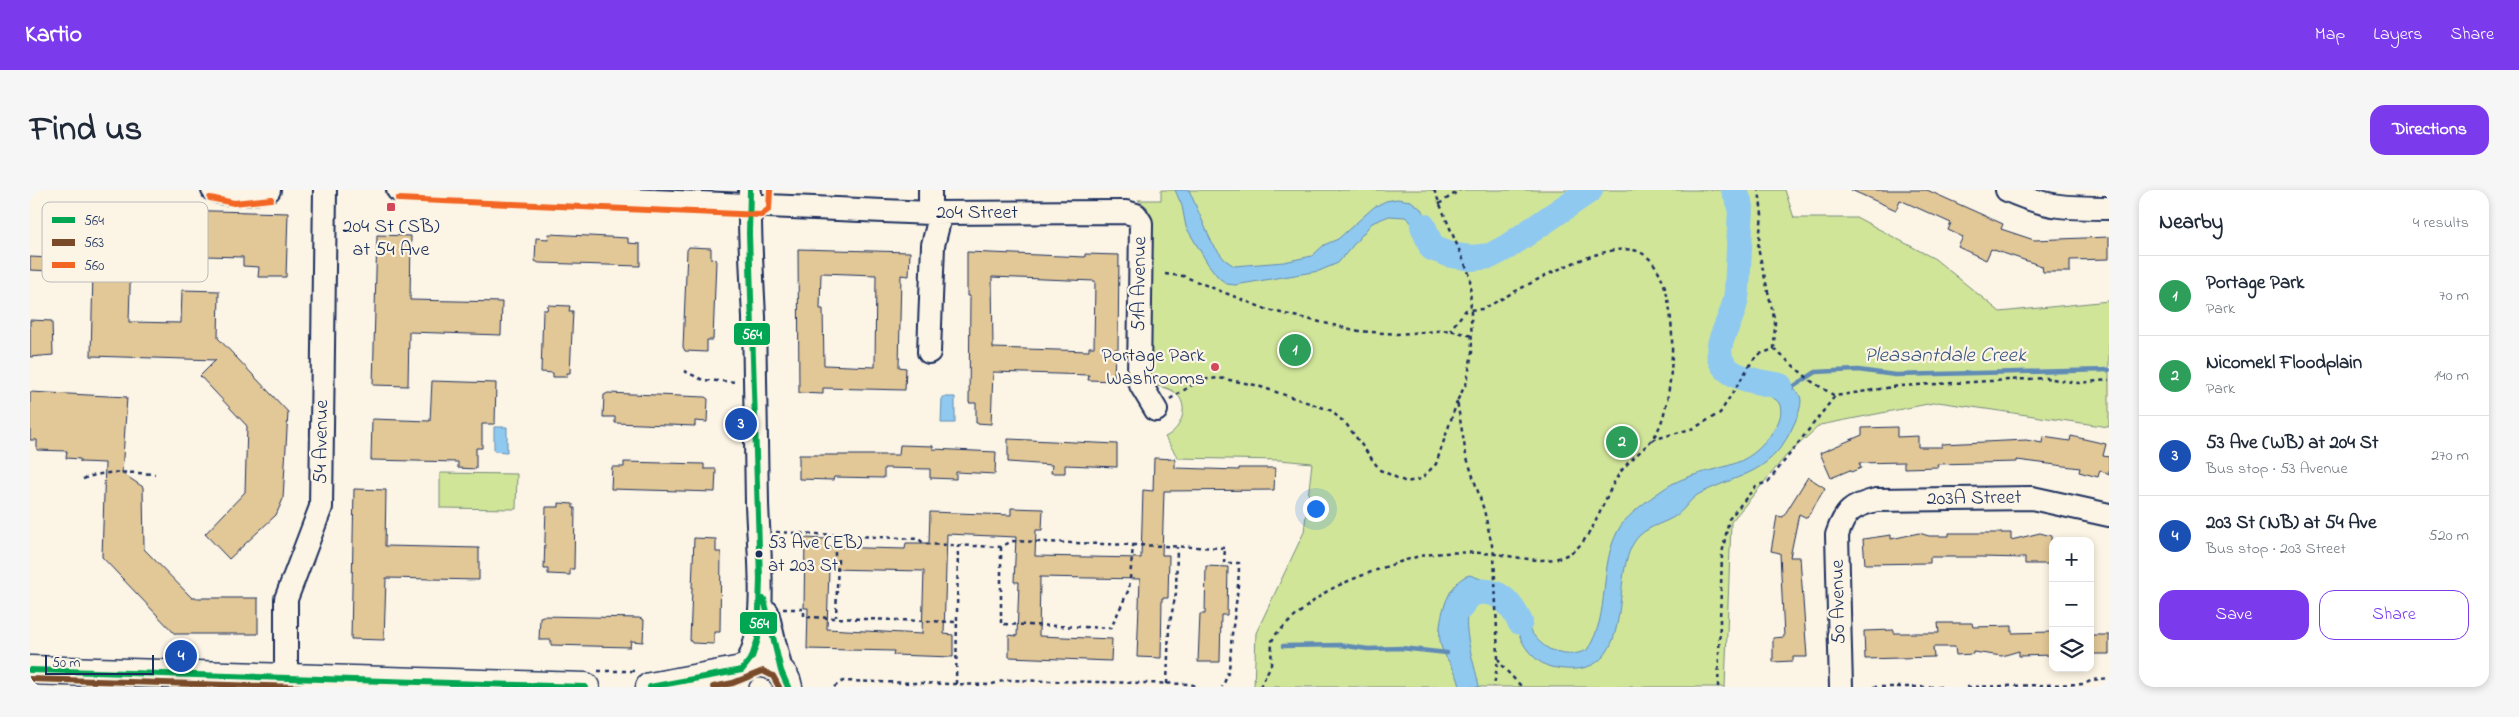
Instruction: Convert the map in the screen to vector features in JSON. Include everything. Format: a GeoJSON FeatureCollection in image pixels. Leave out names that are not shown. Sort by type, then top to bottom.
{"type":"FeatureCollection","features":[{"type":"Feature","properties":{"kind":"main road"},"geometry":{"type":"LineString","coordinates":[[650,687],[741,675],[762,662],[771,664],[790,680]]}},
{"type":"Feature","properties":{"kind":"main road"},"geometry":{"type":"LineString","coordinates":[[30,670],[286,682],[586,687]]}},
{"type":"Feature","properties":{"kind":"street"},"geometry":{"type":"LineString","coordinates":[[213,190],[219,193],[259,191]]}},
{"type":"Feature","properties":{"kind":"street","name":"54 Avenue"},"geometry":{"type":"LineString","coordinates":[[286,682],[286,599],[321,507],[325,190]]}},
{"type":"Feature","properties":{"kind":"street","name":"204 Street"},"geometry":{"type":"LineString","coordinates":[[398,190],[755,198],[935,213],[1126,212],[1136,215]]}},
{"type":"Feature","properties":{"kind":"street"},"geometry":{"type":"LineString","coordinates":[[929,352],[935,213],[930,190]]}},
{"type":"Feature","properties":{"kind":"street"},"geometry":{"type":"LineString","coordinates":[[2007,190],[2030,200],[2063,199],[2109,208]]}},
{"type":"Feature","properties":{"kind":"street"},"geometry":{"type":"LineString","coordinates":[[754,315],[761,231],[755,198]]}},
{"type":"Feature","properties":{"kind":"street"},"geometry":{"type":"LineString","coordinates":[[741,675],[752,657],[758,639],[760,579],[754,315],[755,198]]}},
{"type":"Feature","properties":{"kind":"street","name":"51A Avenue"},"geometry":{"type":"LineString","coordinates":[[1136,215],[1141,224],[1139,378],[1141,385],[1156,410]]}},
{"type":"Feature","properties":{"kind":"street","name":"203A Street"},"geometry":{"type":"LineString","coordinates":[[1843,517],[1857,505],[1876,500],[2020,498],[2044,499],[2109,515]]}},
{"type":"Feature","properties":{"kind":"street","name":"50 Avenue"},"geometry":{"type":"LineString","coordinates":[[1841,687],[1837,535],[1843,517]]}},
{"type":"Feature","properties":{"kind":"street"},"geometry":{"type":"LineString","coordinates":[[760,579],[790,680]]}},
{"type":"Feature","properties":{"kind":"path"},"geometry":{"type":"LineString","coordinates":[[1156,410],[1176,394],[1200,380],[1220,378],[1255,385],[1330,410],[1347,425],[1380,470],[1406,482],[1421,478],[1436,464],[1458,401],[1467,382],[1472,352],[1470,276],[1434,190]]}},
{"type":"Feature","properties":{"kind":"path"},"geometry":{"type":"LineString","coordinates":[[1440,204],[1460,190]]}},
{"type":"Feature","properties":{"kind":"path"},"geometry":{"type":"LineString","coordinates":[[1760,190],[1762,215],[1758,248],[1775,322],[1774,349]]}},
{"type":"Feature","properties":{"kind":"path"},"geometry":{"type":"LineString","coordinates":[[1260,687],[1271,665],[1274,635],[1323,594],[1339,586],[1415,558],[1449,552],[1552,560],[1576,549],[1585,539],[1621,471],[1652,440],[1658,430],[1666,409],[1672,360],[1672,323],[1666,288],[1646,256],[1631,250],[1605,252],[1554,272],[1483,308],[1466,310],[1450,330]]}},
{"type":"Feature","properties":{"kind":"path"},"geometry":{"type":"LineString","coordinates":[[1165,274],[1183,276],[1268,310],[1359,331],[1397,334],[1450,330],[1472,336]]}},
{"type":"Feature","properties":{"kind":"path"},"geometry":{"type":"LineString","coordinates":[[1652,440],[1694,428],[1720,413],[1737,390],[1753,360],[1760,354],[1774,349]]}},
{"type":"Feature","properties":{"kind":"path"},"geometry":{"type":"LineString","coordinates":[[1774,349],[1804,373],[1811,382],[1835,396],[1899,386],[2046,378],[2078,383],[2109,380]]}},
{"type":"Feature","properties":{"kind":"path"},"geometry":{"type":"LineString","coordinates":[[684,371],[702,380],[741,382]]}},
{"type":"Feature","properties":{"kind":"path"},"geometry":{"type":"LineString","coordinates":[[1718,687],[1722,554],[1729,519],[1756,486],[1768,482],[1835,396]]}},
{"type":"Feature","properties":{"kind":"path"},"geometry":{"type":"LineString","coordinates":[[1458,401],[1466,455],[1484,510],[1494,554],[1493,572],[1498,658],[1494,687]]}},
{"type":"Feature","properties":{"kind":"path"},"geometry":{"type":"LineString","coordinates":[[82,479],[111,471],[155,474]]}},
{"type":"Feature","properties":{"kind":"path"},"geometry":{"type":"LineString","coordinates":[[776,532],[919,539],[924,544],[1001,547],[1012,541],[1225,548],[1224,563],[1239,563],[1232,663],[1222,687]]}},
{"type":"Feature","properties":{"kind":"path"},"geometry":{"type":"LineString","coordinates":[[835,536],[834,556],[838,559],[836,617]]}},
{"type":"Feature","properties":{"kind":"path"},"geometry":{"type":"LineString","coordinates":[[956,684],[958,545]]}},
{"type":"Feature","properties":{"kind":"path"},"geometry":{"type":"LineString","coordinates":[[1001,547],[1001,624],[1111,628],[1128,589],[1133,545]]}},
{"type":"Feature","properties":{"kind":"path"},"geometry":{"type":"LineString","coordinates":[[1167,684],[1169,627],[1176,593],[1177,547]]}},
{"type":"Feature","properties":{"kind":"path"},"geometry":{"type":"LineString","coordinates":[[778,609],[804,609],[804,617],[957,622]]}},
{"type":"Feature","properties":{"kind":"path"},"geometry":{"type":"LineString","coordinates":[[1498,658],[1502,666],[1522,687]]}},
{"type":"Feature","properties":{"kind":"path"},"geometry":{"type":"LineString","coordinates":[[1967,687],[2084,684],[2094,680],[2109,678]]}},
{"type":"Feature","properties":{"kind":"path"},"geometry":{"type":"LineString","coordinates":[[834,687],[843,681],[989,685],[1006,680],[1167,684],[1199,687]]}},
{"type":"Feature","properties":{"kind":"path"},"geometry":{"type":"LineString","coordinates":[[1873,687],[1944,687]]}},
{"type":"Feature","properties":{"kind":"green space"},"geometry":{"type":"Polygon","coordinates":[[[1161,190],[1785,190],[1794,218],[1858,218],[1935,259],[2000,312],[2109,301],[2109,427],[1938,402],[1820,425],[1785,457],[1731,522],[1725,687],[1254,687],[1256,633],[1304,532],[1312,463],[1280,460],[1178,458],[1165,437],[1180,422],[1183,408],[1178,395],[1171,390],[1148,382],[1148,213],[1147,207],[1138,200],[1161,200],[1161,190]]]}},
{"type":"Feature","properties":{"kind":"green space"},"geometry":{"type":"Polygon","coordinates":[[[440,473],[517,474],[516,509],[440,508],[440,473]]]}},
{"type":"Feature","properties":{"kind":"water"},"geometry":{"type":"Polygon","coordinates":[[[1175,190],[1189,190],[1212,243],[1224,259],[1234,266],[1284,262],[1312,256],[1324,245],[1338,239],[1374,207],[1386,201],[1397,199],[1411,201],[1428,218],[1433,243],[1444,249],[1444,263],[1424,251],[1419,234],[1409,220],[1405,217],[1389,216],[1372,223],[1338,263],[1319,271],[1235,285],[1227,284],[1218,277],[1208,264],[1186,227],[1182,206],[1175,190]]]}},
{"type":"Feature","properties":{"kind":"water"},"geometry":{"type":"Polygon","coordinates":[[[1751,369],[1792,387],[1800,396],[1799,413],[1786,439],[1776,453],[1755,470],[1699,494],[1677,515],[1640,535],[1629,551],[1624,573],[1618,621],[1612,643],[1600,660],[1581,668],[1551,667],[1539,661],[1525,647],[1510,616],[1500,604],[1498,586],[1513,600],[1533,635],[1546,647],[1553,651],[1569,654],[1587,650],[1595,636],[1599,621],[1613,542],[1620,527],[1629,516],[1672,484],[1688,477],[1741,461],[1764,443],[1777,425],[1781,412],[1779,403],[1754,389],[1745,379],[1751,369]]]}},
{"type":"Feature","properties":{"kind":"water"},"geometry":{"type":"Polygon","coordinates":[[[942,397],[955,397],[955,423],[941,423],[942,397]]]}},
{"type":"Feature","properties":{"kind":"water"},"geometry":{"type":"Polygon","coordinates":[[[494,427],[507,427],[507,452],[494,451],[494,427]]]}},
{"type":"Feature","properties":{"kind":"water"},"geometry":{"type":"Polygon","coordinates":[[[1470,575],[1489,582],[1490,600],[1477,601],[1469,608],[1467,619],[1467,633],[1479,687],[1460,687],[1455,671],[1442,649],[1440,640],[1441,618],[1444,606],[1455,585],[1470,575]]]}},
{"type":"Feature","properties":{"kind":"building"},"geometry":{"type":"Polygon","coordinates":[[[1851,190],[1927,190],[2003,224],[2001,229],[2034,240],[2109,237],[2109,259],[2070,260],[2070,272],[2043,272],[2042,266],[1991,249],[1986,260],[1958,247],[1963,237],[1948,230],[1951,223],[1900,200],[1896,210],[1851,190]]]}},
{"type":"Feature","properties":{"kind":"building"},"geometry":{"type":"Polygon","coordinates":[[[208,211],[288,213],[286,277],[258,277],[259,267],[243,266],[243,257],[208,256],[208,211]]]}},
{"type":"Feature","properties":{"kind":"building"},"geometry":{"type":"Polygon","coordinates":[[[549,234],[628,238],[628,243],[640,244],[640,266],[539,263],[535,261],[536,238],[548,239],[549,234]]]}},
{"type":"Feature","properties":{"kind":"building"},"geometry":{"type":"Polygon","coordinates":[[[377,235],[411,236],[410,300],[502,302],[501,335],[409,332],[408,386],[373,385],[377,235]]]}},
{"type":"Feature","properties":{"kind":"building"},"geometry":{"type":"Polygon","coordinates":[[[689,247],[711,248],[711,259],[716,260],[713,340],[707,340],[707,352],[685,351],[683,347],[687,250],[689,247]]]}},
{"type":"Feature","properties":{"kind":"building"},"geometry":{"type":"Polygon","coordinates":[[[798,249],[910,252],[909,276],[901,275],[899,367],[906,368],[905,390],[823,388],[823,394],[799,393],[798,249]],[[821,273],[820,309],[823,309],[824,365],[875,367],[876,275],[821,273]]]}},
{"type":"Feature","properties":{"kind":"building"},"geometry":{"type":"Polygon","coordinates":[[[967,252],[1085,257],[1085,254],[1119,255],[1118,349],[1115,349],[1114,381],[1088,380],[1089,375],[993,372],[991,424],[976,423],[976,403],[969,403],[970,296],[967,296],[967,252]],[[992,277],[993,348],[1089,351],[1089,347],[1094,347],[1095,281],[992,277]]]}},
{"type":"Feature","properties":{"kind":"building"},"geometry":{"type":"Polygon","coordinates":[[[30,257],[42,258],[42,271],[30,270],[30,257]]]}},
{"type":"Feature","properties":{"kind":"building"},"geometry":{"type":"Polygon","coordinates":[[[93,282],[130,282],[129,322],[181,323],[182,290],[219,291],[218,338],[288,412],[283,499],[276,515],[229,559],[205,534],[245,492],[247,426],[200,376],[216,360],[91,356],[93,282]]]}},
{"type":"Feature","properties":{"kind":"building"},"geometry":{"type":"Polygon","coordinates":[[[548,305],[570,306],[569,311],[573,311],[570,373],[567,373],[567,377],[553,377],[553,373],[541,372],[543,310],[547,310],[548,305]]]}},
{"type":"Feature","properties":{"kind":"building"},"geometry":{"type":"Polygon","coordinates":[[[30,320],[52,321],[53,355],[30,357],[30,320]]]}},
{"type":"Feature","properties":{"kind":"building"},"geometry":{"type":"Polygon","coordinates":[[[432,381],[496,383],[495,424],[482,424],[482,448],[476,448],[476,469],[458,468],[458,462],[371,460],[372,419],[430,421],[432,381]]]}},
{"type":"Feature","properties":{"kind":"building"},"geometry":{"type":"Polygon","coordinates":[[[30,392],[127,397],[122,473],[143,487],[144,549],[192,598],[258,598],[258,634],[175,634],[102,557],[105,463],[80,462],[80,459],[66,458],[67,451],[37,450],[37,440],[30,440],[30,392]]]}},
{"type":"Feature","properties":{"kind":"building"},"geometry":{"type":"Polygon","coordinates":[[[608,393],[705,397],[708,399],[707,422],[695,421],[695,426],[615,423],[615,417],[603,417],[604,395],[608,393]]]}},
{"type":"Feature","properties":{"kind":"building"},"geometry":{"type":"Polygon","coordinates":[[[1897,427],[1897,437],[1918,436],[1918,447],[1942,447],[1942,444],[2026,440],[2042,443],[2043,437],[2070,441],[2071,436],[2106,444],[2103,456],[2109,457],[2109,475],[2100,470],[2098,477],[2079,472],[2080,468],[2017,460],[2017,462],[1937,464],[1938,467],[1904,468],[1904,462],[1859,463],[1861,468],[1851,472],[1850,470],[1831,478],[1820,453],[1862,435],[1862,428],[1897,427]]]}},
{"type":"Feature","properties":{"kind":"building"},"geometry":{"type":"Polygon","coordinates":[[[1008,439],[1117,444],[1117,467],[1065,465],[1065,473],[1051,473],[1052,465],[1008,462],[1008,439]]]}},
{"type":"Feature","properties":{"kind":"building"},"geometry":{"type":"Polygon","coordinates":[[[900,445],[933,446],[933,449],[996,452],[995,474],[956,472],[956,479],[930,478],[930,469],[884,468],[884,478],[834,477],[833,480],[799,479],[799,455],[899,455],[900,445]]]}},
{"type":"Feature","properties":{"kind":"building"},"geometry":{"type":"Polygon","coordinates":[[[1154,458],[1175,459],[1175,468],[1239,470],[1239,468],[1275,468],[1274,490],[1164,491],[1162,555],[1169,555],[1168,598],[1162,598],[1161,658],[1137,657],[1140,579],[1040,577],[1039,636],[1112,639],[1111,661],[1009,657],[1009,635],[1017,636],[1019,582],[1014,582],[1016,537],[947,534],[944,634],[953,635],[953,657],[893,655],[894,651],[807,649],[808,608],[804,608],[805,538],[826,539],[826,547],[905,549],[906,543],[929,543],[930,512],[1011,515],[1011,508],[1043,509],[1042,530],[1036,530],[1035,556],[1141,558],[1143,490],[1153,491],[1154,458]],[[829,569],[827,629],[922,634],[924,571],[829,569]]]}},
{"type":"Feature","properties":{"kind":"building"},"geometry":{"type":"Polygon","coordinates":[[[624,462],[704,464],[704,469],[716,469],[715,492],[611,489],[612,467],[624,467],[624,462]]]}},
{"type":"Feature","properties":{"kind":"building"},"geometry":{"type":"Polygon","coordinates":[[[1808,477],[1825,488],[1807,518],[1799,514],[1790,557],[1800,557],[1807,657],[1793,657],[1793,661],[1773,662],[1773,638],[1784,637],[1780,553],[1771,551],[1777,516],[1783,517],[1808,477]]]}},
{"type":"Feature","properties":{"kind":"building"},"geometry":{"type":"Polygon","coordinates":[[[354,489],[386,490],[385,546],[479,548],[479,580],[386,578],[384,640],[351,639],[354,489]]]}},
{"type":"Feature","properties":{"kind":"building"},"geometry":{"type":"Polygon","coordinates":[[[559,503],[573,504],[573,508],[575,508],[574,569],[570,569],[570,575],[548,574],[548,569],[544,569],[546,507],[559,507],[559,503]]]}},
{"type":"Feature","properties":{"kind":"building"},"geometry":{"type":"Polygon","coordinates":[[[1919,533],[1929,536],[1949,536],[1949,533],[2011,533],[2011,540],[2040,533],[2051,537],[2049,537],[2049,564],[2025,564],[2025,558],[1930,557],[1930,563],[1865,564],[1863,539],[1891,535],[1891,539],[1919,533]]]}},
{"type":"Feature","properties":{"kind":"building"},"geometry":{"type":"Polygon","coordinates":[[[694,538],[716,539],[716,552],[721,552],[720,632],[714,632],[714,644],[692,643],[690,640],[694,538]]]}},
{"type":"Feature","properties":{"kind":"building"},"geometry":{"type":"Polygon","coordinates":[[[1206,566],[1228,567],[1227,615],[1221,615],[1220,662],[1198,662],[1200,614],[1205,614],[1206,566]]]}},
{"type":"Feature","properties":{"kind":"building"},"geometry":{"type":"Polygon","coordinates":[[[540,617],[639,618],[644,620],[643,642],[631,641],[630,647],[551,645],[551,640],[539,640],[540,617]]]}},
{"type":"Feature","properties":{"kind":"building"},"geometry":{"type":"Polygon","coordinates":[[[1938,623],[1972,623],[1973,627],[2012,626],[2012,633],[2049,632],[2049,655],[2019,656],[2019,651],[2002,656],[1973,652],[1973,654],[1956,655],[1955,647],[1933,647],[1934,657],[1865,659],[1864,631],[1894,630],[1894,633],[1939,633],[1938,623]]]}},
{"type":"Feature","properties":{"kind":"building"},"geometry":{"type":"Polygon","coordinates":[[[2094,635],[2109,635],[2109,654],[2094,654],[2094,635]]]}},
{"type":"Feature","properties":{"kind":"waterway"},"geometry":{"type":"LineString","coordinates":[[1423,226],[1432,248],[1451,255],[1471,258],[1490,256],[1507,247],[1590,190]]}},
{"type":"Feature","properties":{"kind":"waterway"},"geometry":{"type":"LineString","coordinates":[[1734,190],[1741,206],[1737,291],[1734,308],[1719,349],[1721,360],[1726,368],[1734,374],[1780,386]]}},
{"type":"Feature","properties":{"kind":"waterway","name":"Pleasantdale Creek"},"geometry":{"type":"LineString","coordinates":[[1788,390],[1816,372],[1858,370],[1895,375],[2109,370]]}},
{"type":"Feature","properties":{"kind":"waterway"},"geometry":{"type":"LineString","coordinates":[[1461,607],[1472,594],[1478,592],[1493,593],[1499,595],[1509,604],[1520,622]]}},
{"type":"Feature","properties":{"kind":"waterway"},"geometry":{"type":"LineString","coordinates":[[1283,646],[1340,645],[1368,649],[1401,648],[1447,653]]}},
{"type":"Feature","properties":{"kind":"transit line","name":"564"},"geometry":{"type":"LineString","coordinates":[[650,687],[742,670],[752,657],[758,639],[760,579],[749,234],[750,190]]}},
{"type":"Feature","properties":{"kind":"transit line","name":"560"},"geometry":{"type":"LineString","coordinates":[[398,199],[761,215],[769,209],[770,190]]}},
{"type":"Feature","properties":{"kind":"transit line","name":"560"},"geometry":{"type":"LineString","coordinates":[[210,198],[234,203],[271,199]]}},
{"type":"Feature","properties":{"kind":"transit line","name":"564"},"geometry":{"type":"LineString","coordinates":[[764,599],[781,671],[788,687]]}},
{"type":"Feature","properties":{"kind":"transit line","name":"564"},"geometry":{"type":"LineString","coordinates":[[30,670],[585,687]]}},
{"type":"Feature","properties":{"kind":"transit line","name":"563"},"geometry":{"type":"LineString","coordinates":[[713,687],[733,683],[763,671],[773,676],[779,687]]}},
{"type":"Feature","properties":{"kind":"transit line","name":"563"},"geometry":{"type":"LineString","coordinates":[[30,679],[299,687]]}},
{"type":"Feature","properties":{"kind":"place","name":"204 St (SB) at 54 Ave"},"geometry":{"type":"Point","coordinates":[391,207]}},
{"type":"Feature","properties":{"kind":"place","name":"Portage Park"},"geometry":{"type":"Point","coordinates":[1295,350]}},
{"type":"Feature","properties":{"kind":"place","name":"Portage Park Washrooms"},"geometry":{"type":"Point","coordinates":[1215,367]}},
{"type":"Feature","properties":{"kind":"place","name":"53 Ave (WB) at 204 St"},"geometry":{"type":"Point","coordinates":[741,424]}},
{"type":"Feature","properties":{"kind":"place","name":"Nicomekl Floodplain"},"geometry":{"type":"Point","coordinates":[1622,442]}},
{"type":"Feature","properties":{"kind":"place","name":"53 Ave (EB) at 203 St"},"geometry":{"type":"Point","coordinates":[759,554]}},
{"type":"Feature","properties":{"kind":"place","name":"203 St (NB) at 54 Ave"},"geometry":{"type":"Point","coordinates":[181,656]}}]}
